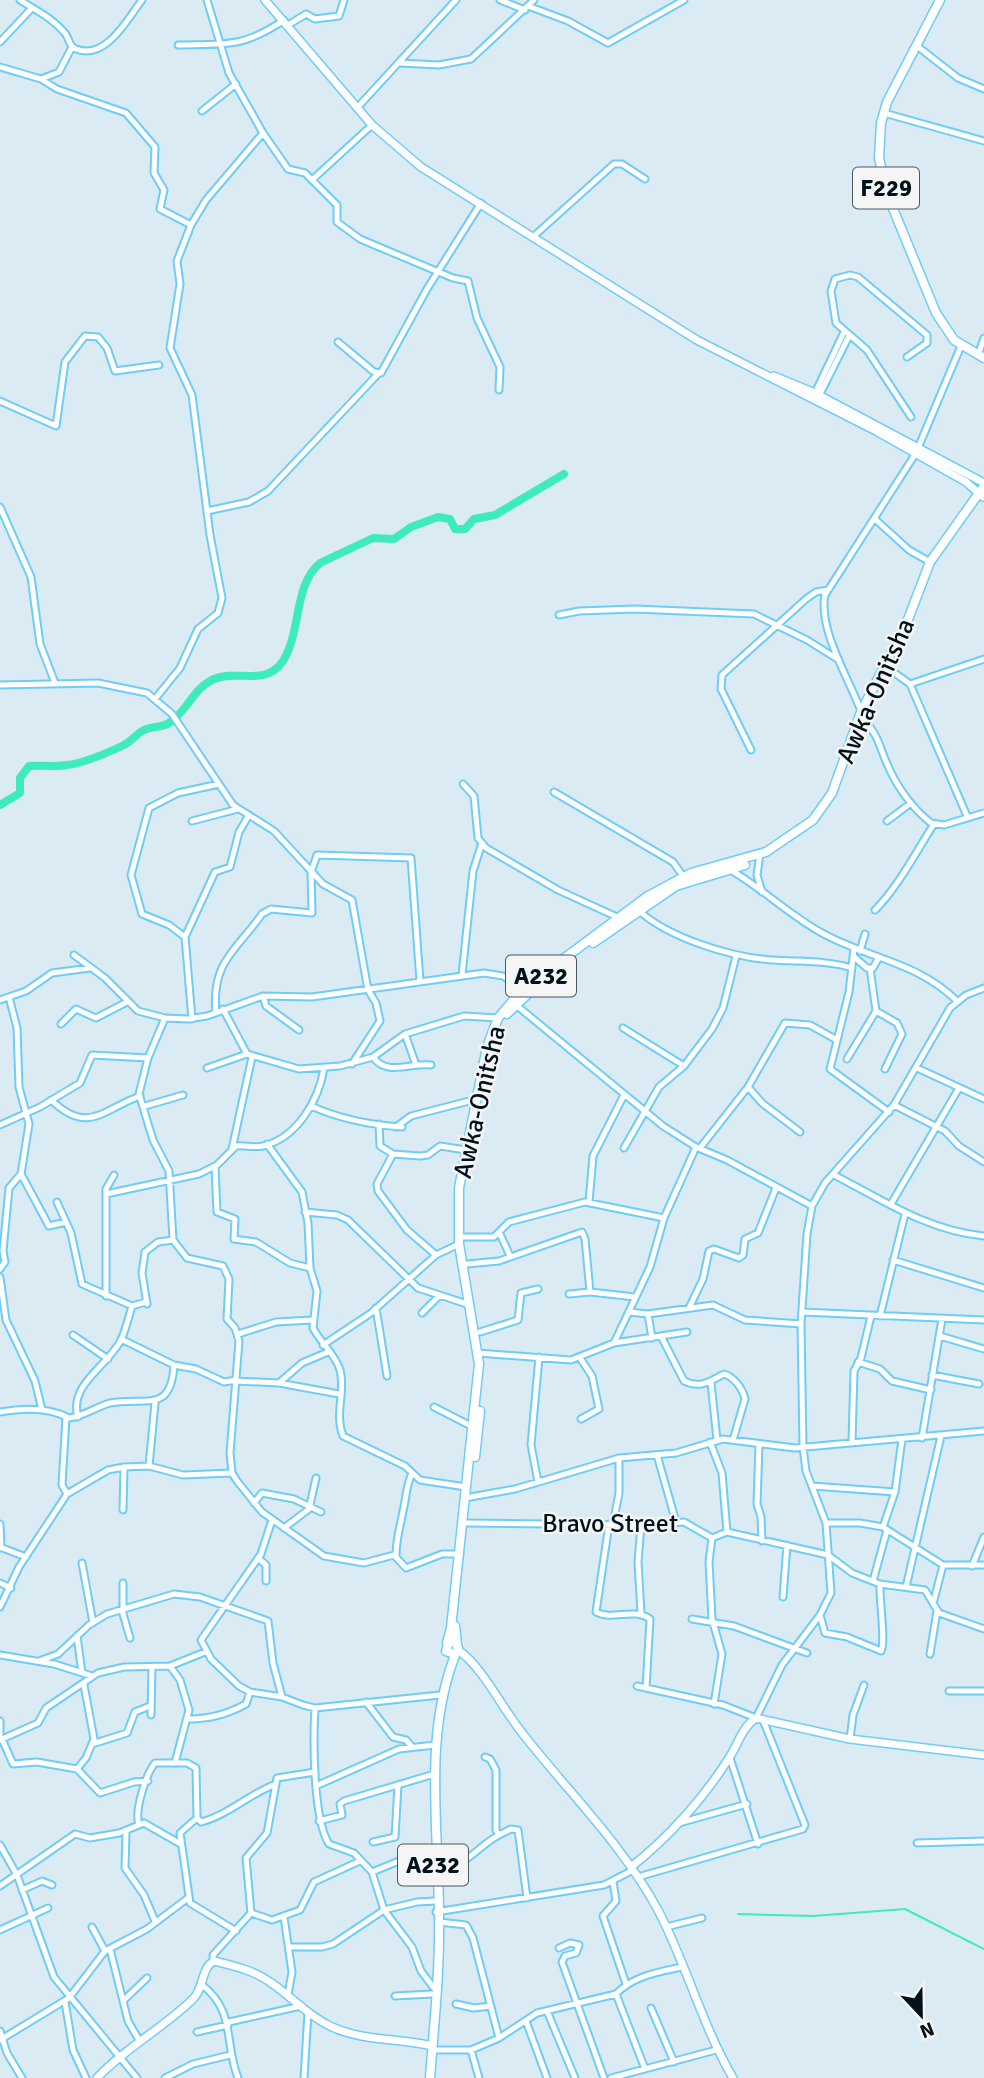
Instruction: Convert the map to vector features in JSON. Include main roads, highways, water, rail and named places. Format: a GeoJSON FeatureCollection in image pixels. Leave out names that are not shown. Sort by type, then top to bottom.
{"type":"FeatureCollection","features":[{"type":"Feature","properties":{"kind":"main road"},"geometry":{"type":"LineString","coordinates":[[265,0],[372,125],[421,167],[662,319],[759,373],[917,451]]}},
{"type":"Feature","properties":{"kind":"main road","name":"F229"},"geometry":{"type":"LineString","coordinates":[[940,0],[884,113],[879,158],[887,194],[936,313],[946,330],[961,346],[981,357]]}},
{"type":"Feature","properties":{"kind":"main road"},"geometry":{"type":"LineString","coordinates":[[759,373],[817,395],[983,491]]}},
{"type":"Feature","properties":{"kind":"main road","name":"Awka-Onitsha"},"geometry":{"type":"LineString","coordinates":[[453,1649],[481,1353],[480,1332],[461,1241],[464,1183],[494,1045],[503,1019],[513,1002],[638,910],[676,886],[759,857],[802,836],[827,809],[843,779],[862,715],[907,622],[930,562],[983,491]]}},
{"type":"Feature","properties":{"kind":"main road","name":"Awka-Onitsha"},"geometry":{"type":"LineString","coordinates":[[862,715],[910,628],[933,567],[983,491]]}},
{"type":"Feature","properties":{"kind":"main road","name":"Awka-Onitsha"},"geometry":{"type":"LineString","coordinates":[[460,1554],[467,1523],[466,1487],[481,1353],[470,1305],[458,1196],[487,1047],[498,1018],[523,989],[618,917],[683,876],[726,867]]}},
{"type":"Feature","properties":{"kind":"main road"},"geometry":{"type":"LineString","coordinates":[[453,1649],[467,1657],[522,1734],[638,1877],[666,1927],[716,2050],[733,2078]]}},
{"type":"Feature","properties":{"kind":"main road","name":"A232"},"geometry":{"type":"LineString","coordinates":[[428,2078],[439,1922],[432,1850],[431,1775],[440,1695],[453,1649]]}},
{"type":"Feature","properties":{"kind":"main road","name":"A232"},"geometry":{"type":"LineString","coordinates":[[430,2047],[437,1912],[434,1783],[453,1649]]}},
{"type":"Feature","properties":{"kind":"main road"},"geometry":{"type":"LineString","coordinates":[[632,1868],[676,1824],[730,1758],[749,1723],[759,1719],[850,1739],[984,1755]]}},
{"type":"Feature","properties":{"kind":"main road"},"geometry":{"type":"LineString","coordinates":[[97,2078],[118,2056],[186,2005],[202,1985],[206,1969],[213,1961],[249,1970],[331,2026],[356,2035],[430,2047]]}},
{"type":"Feature","properties":{"kind":"waterway"},"geometry":{"type":"LineString","coordinates":[[0,805],[20,793],[20,778],[29,766],[67,765],[102,755],[125,744],[144,730],[169,723],[201,688],[214,679],[223,676],[260,675],[276,669],[289,649],[301,596],[311,573],[320,563],[373,538],[394,539],[411,527],[438,517],[450,519],[455,529],[465,529],[474,519],[495,515],[564,474]]}},
{"type":"Feature","properties":{"kind":"waterway"},"geometry":{"type":"LineString","coordinates":[[738,1914],[813,1916],[905,1909],[984,1949]]}}]}
